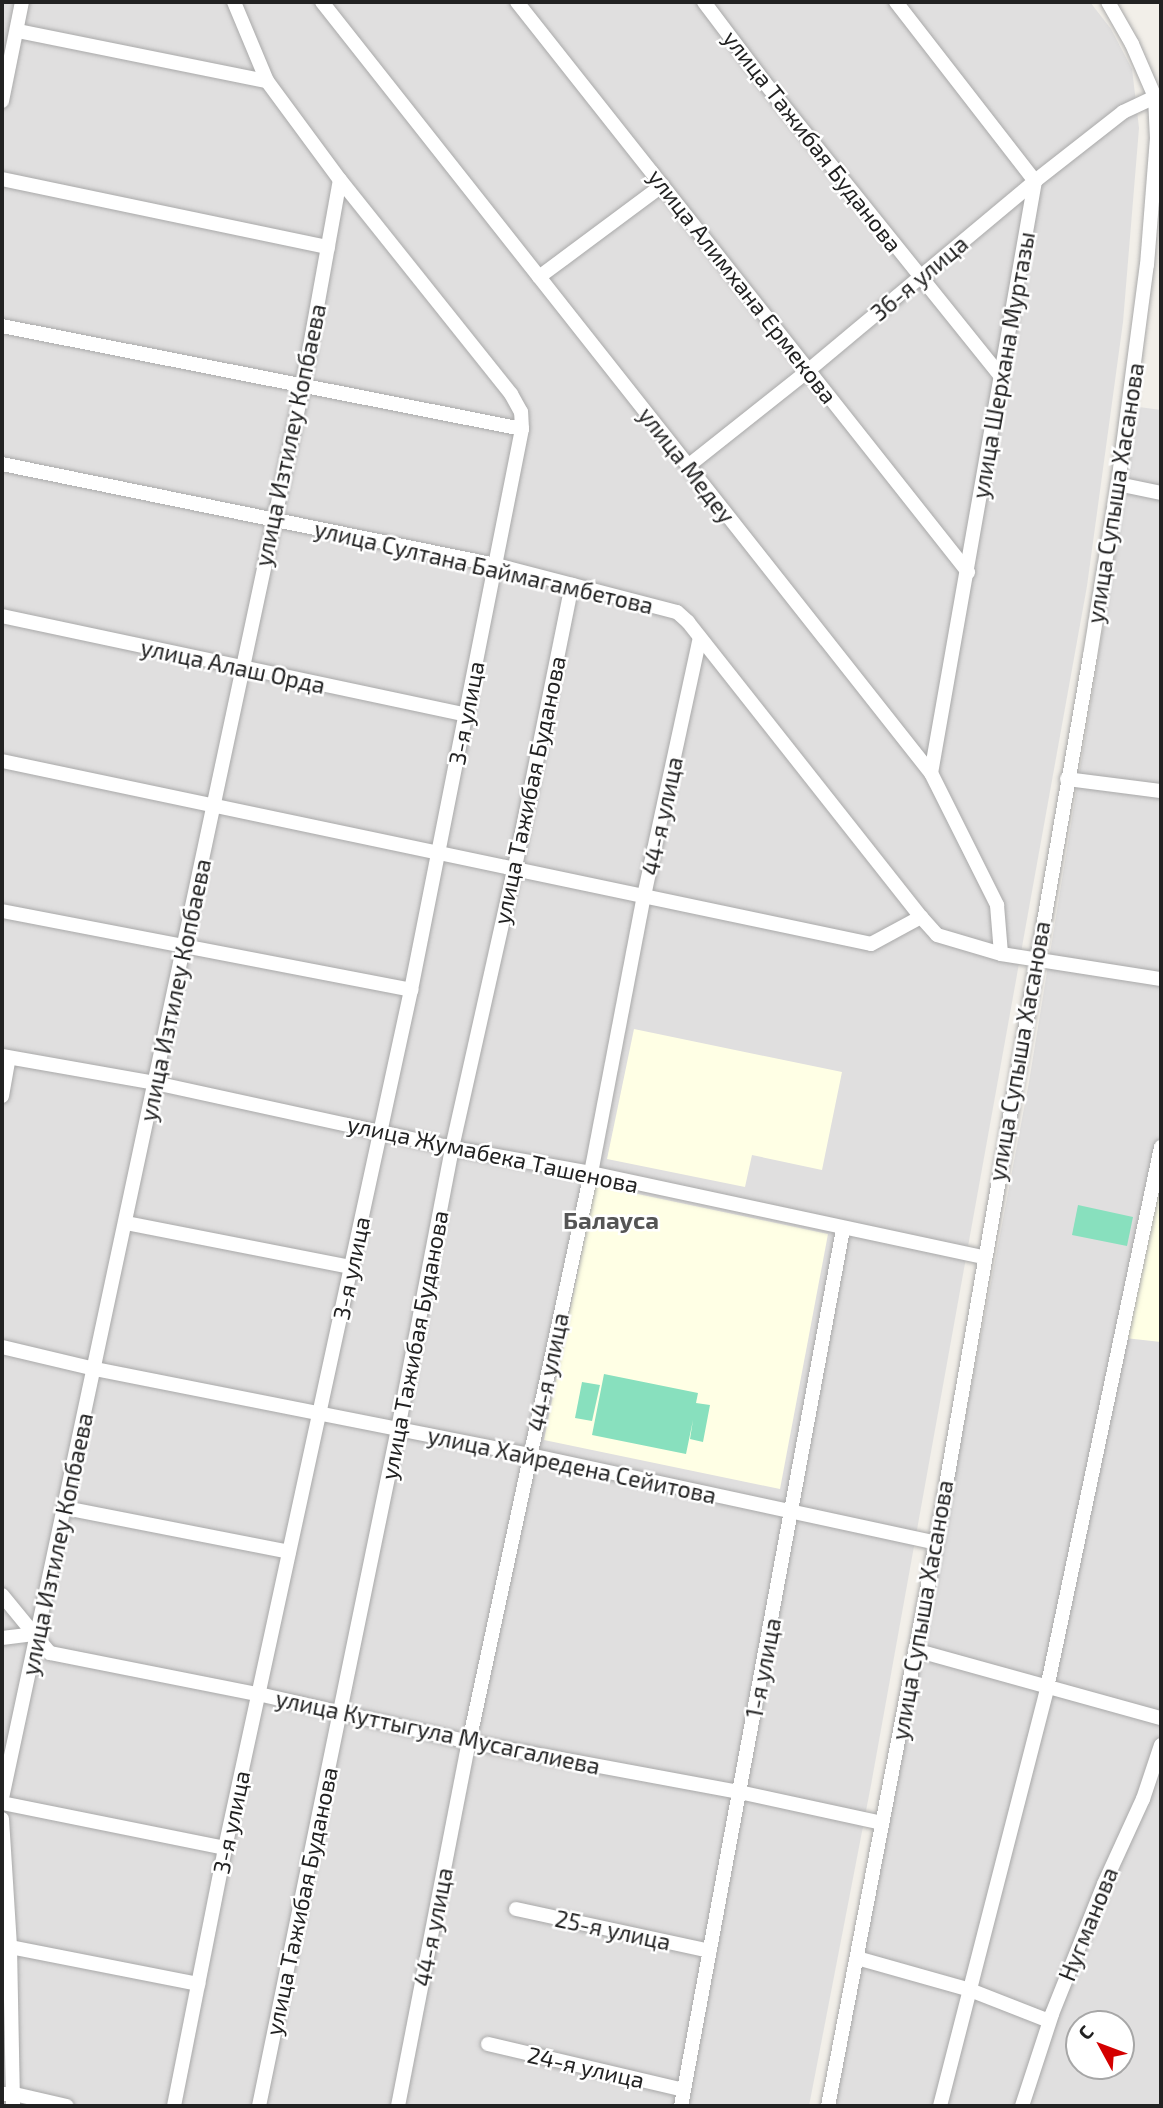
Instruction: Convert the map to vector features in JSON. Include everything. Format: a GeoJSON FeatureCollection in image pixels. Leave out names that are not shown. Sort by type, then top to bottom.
{"type":"FeatureCollection","features":[{"type":"Feature","properties":{"kind":"street"},"geometry":{"type":"LineString","coordinates":[[2,101],[22,2]]}},
{"type":"Feature","properties":{"kind":"street"},"geometry":{"type":"LineString","coordinates":[[2,326],[522,429],[521,412],[511,394],[340,180],[267,81],[234,2]]}},
{"type":"Feature","properties":{"kind":"street","name":"улица Медеу"},"geometry":{"type":"LineString","coordinates":[[323,2],[931,773],[997,905],[1001,954]]}},
{"type":"Feature","properties":{"kind":"street","name":"улица Алимхана Ермекова"},"geometry":{"type":"LineString","coordinates":[[517,2],[968,572]]}},
{"type":"Feature","properties":{"kind":"street","name":"улица Тажибая Буданова"},"geometry":{"type":"LineString","coordinates":[[704,2],[1001,377]]}},
{"type":"Feature","properties":{"kind":"street"},"geometry":{"type":"LineString","coordinates":[[896,2],[1035,181]]}},
{"type":"Feature","properties":{"kind":"street","name":"улица Супыша Хасанова"},"geometry":{"type":"LineString","coordinates":[[828,2106],[936,1543],[1118,484],[1155,199],[1157,139],[1155,97],[1132,44],[1108,2]]}},
{"type":"Feature","properties":{"kind":"street"},"geometry":{"type":"LineString","coordinates":[[18,31],[267,81]]}},
{"type":"Feature","properties":{"kind":"street","name":"36-я улица"},"geometry":{"type":"LineString","coordinates":[[688,466],[809,370],[1035,181],[1124,112],[1155,97]]}},
{"type":"Feature","properties":{"kind":"street"},"geometry":{"type":"LineString","coordinates":[[2,179],[328,247]]}},
{"type":"Feature","properties":{"kind":"street","name":"улица Изтилеу Копбаева"},"geometry":{"type":"LineString","coordinates":[[2,1800],[34,1634],[95,1369],[241,668],[303,385],[340,180]]}},
{"type":"Feature","properties":{"kind":"street","name":"улица Шерхана Муртазы"},"geometry":{"type":"LineString","coordinates":[[931,773],[1035,181]]}},
{"type":"Feature","properties":{"kind":"street"},"geometry":{"type":"LineString","coordinates":[[539,277],[663,185]]}},
{"type":"Feature","properties":{"kind":"street","name":"3-я улица"},"geometry":{"type":"LineString","coordinates":[[174,2106],[225,1848],[440,851],[522,429]]}},
{"type":"Feature","properties":{"kind":"street","name":"улица Султана Баймагамбетова"},"geometry":{"type":"LineString","coordinates":[[2,464],[496,565],[677,612],[700,638]]}},
{"type":"Feature","properties":{"kind":"street"},"geometry":{"type":"LineString","coordinates":[[1118,484],[1161,493]]}},
{"type":"Feature","properties":{"kind":"street","name":"улица Тажибая Буданова"},"geometry":{"type":"LineString","coordinates":[[259,2106],[398,1429],[452,1148],[515,867],[572,584]]}},
{"type":"Feature","properties":{"kind":"street","name":"улица Алаш Орда"},"geometry":{"type":"LineString","coordinates":[[2,616],[465,714]]}},
{"type":"Feature","properties":{"kind":"street"},"geometry":{"type":"LineString","coordinates":[[700,638],[937,935],[1001,954],[1161,979]]}},
{"type":"Feature","properties":{"kind":"street","name":"44-я улица"},"geometry":{"type":"LineString","coordinates":[[398,2106],[468,1742],[591,1173],[644,895],[700,638]]}},
{"type":"Feature","properties":{"kind":"street"},"geometry":{"type":"LineString","coordinates":[[2,761],[440,851],[871,944],[921,917]]}},
{"type":"Feature","properties":{"kind":"street"},"geometry":{"type":"LineString","coordinates":[[1068,779],[1161,791]]}},
{"type":"Feature","properties":{"kind":"street"},"geometry":{"type":"LineString","coordinates":[[2,911],[411,990]]}},
{"type":"Feature","properties":{"kind":"street"},"geometry":{"type":"LineString","coordinates":[[2,1096],[6,1057]]}},
{"type":"Feature","properties":{"kind":"street","name":"улица Жумабека Ташенова"},"geometry":{"type":"LineString","coordinates":[[6,1057],[155,1083],[452,1148],[591,1173],[984,1257]]}},
{"type":"Feature","properties":{"kind":"street"},"geometry":{"type":"LineString","coordinates":[[940,2106],[1047,1688],[1161,1147]]}},
{"type":"Feature","properties":{"kind":"street"},"geometry":{"type":"LineString","coordinates":[[126,1223],[351,1267]]}},
{"type":"Feature","properties":{"kind":"street","name":"1-я улица"},"geometry":{"type":"LineString","coordinates":[[681,2106],[843,1229]]}},
{"type":"Feature","properties":{"kind":"street","name":"улица Хайредена Сейитова"},"geometry":{"type":"LineString","coordinates":[[2,1347],[95,1369],[530,1455],[936,1543]]}},
{"type":"Feature","properties":{"kind":"street"},"geometry":{"type":"LineString","coordinates":[[65,1508],[289,1552]]}},
{"type":"Feature","properties":{"kind":"street","name":"улица Куттыгула Мусагалиева"},"geometry":{"type":"LineString","coordinates":[[2,1595],[50,1653],[258,1694],[339,1715],[468,1742],[739,1792],[882,1823]]}},
{"type":"Feature","properties":{"kind":"street"},"geometry":{"type":"LineString","coordinates":[[2,1638],[34,1634]]}},
{"type":"Feature","properties":{"kind":"street"},"geometry":{"type":"LineString","coordinates":[[915,1650],[1161,1718]]}},
{"type":"Feature","properties":{"kind":"street","name":"Нугманова"},"geometry":{"type":"LineString","coordinates":[[1022,2106],[1049,2021],[1104,1884],[1143,1799],[1161,1745]]}},
{"type":"Feature","properties":{"kind":"street"},"geometry":{"type":"LineString","coordinates":[[2,1800],[225,1848]]}},
{"type":"Feature","properties":{"kind":"street"},"geometry":{"type":"LineString","coordinates":[[2,1819],[10,2098],[67,2106]]}},
{"type":"Feature","properties":{"kind":"street","name":"25-я улица"},"geometry":{"type":"LineString","coordinates":[[516,1909],[709,1951]]}},
{"type":"Feature","properties":{"kind":"street"},"geometry":{"type":"LineString","coordinates":[[6,1949],[198,1984]]}},
{"type":"Feature","properties":{"kind":"street"},"geometry":{"type":"LineString","coordinates":[[857,1958],[970,1990],[1049,2021]]}},
{"type":"Feature","properties":{"kind":"street","name":"24-я улица"},"geometry":{"type":"LineString","coordinates":[[488,2044],[684,2090]]}},
{"type":"Feature","properties":{"kind":"shaded area"},"geometry":{"type":"Polygon","coordinates":[[[2,2],[1090,2],[1111,29],[1132,69],[1139,128],[1123,322],[1087,586],[871,1785],[809,2106],[2,2106],[2,2]]]}},
{"type":"Feature","properties":{"kind":"shaded area"},"geometry":{"type":"Polygon","coordinates":[[[1139,407],[1161,410],[1161,2106],[835,2106],[1029,1082],[1139,407]]]}},
{"type":"Feature","properties":{"kind":"shaded area"},"geometry":{"type":"Polygon","coordinates":[[[634,1029],[842,1072],[822,1170],[752,1155],[745,1187],[607,1159],[634,1029]]]}},
{"type":"Feature","properties":{"kind":"shaded area"},"geometry":{"type":"Polygon","coordinates":[[[1161,1175],[1161,1342],[1125,1338],[1161,1175]]]}},
{"type":"Feature","properties":{"kind":"shaded area"},"geometry":{"type":"Polygon","coordinates":[[[595,1185],[828,1234],[780,1489],[544,1440],[595,1185]]]}},
{"type":"Feature","properties":{"kind":"green space"},"geometry":{"type":"Polygon","coordinates":[[[1078,1205],[1133,1217],[1127,1246],[1072,1235],[1078,1205]]]}},
{"type":"Feature","properties":{"kind":"green space"},"geometry":{"type":"Polygon","coordinates":[[[604,1374],[698,1393],[696,1403],[710,1405],[703,1442],[690,1439],[693,1420],[686,1454],[592,1435],[604,1374]]]}},
{"type":"Feature","properties":{"kind":"green space"},"geometry":{"type":"Polygon","coordinates":[[[582,1382],[600,1385],[592,1421],[575,1418],[582,1382]]]}},
{"type":"Feature","properties":{"kind":"district","name":"Балауса"},"geometry":{"type":"Point","coordinates":[611,1220]}}]}
